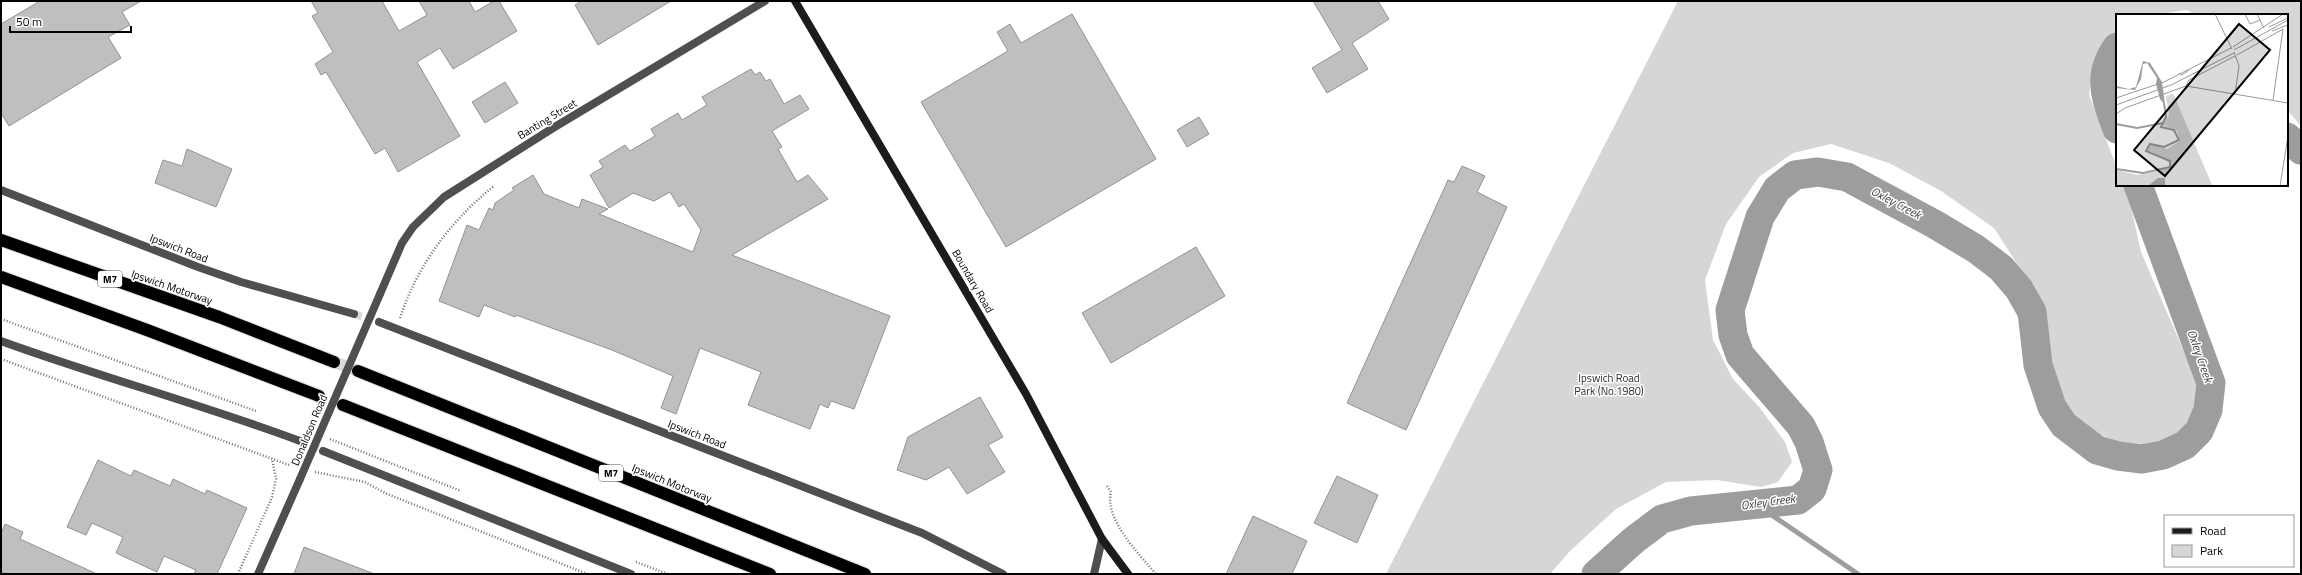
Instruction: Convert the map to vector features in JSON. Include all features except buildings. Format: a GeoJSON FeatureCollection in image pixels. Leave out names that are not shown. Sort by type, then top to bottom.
{"type":"FeatureCollection","features":[{"type":"Feature","properties":{"kind":"highway","name":"Ipswich Motorway"},"geometry":{"type":"LineString","coordinates":[[1,240],[219,317],[334,362]]}},
{"type":"Feature","properties":{"kind":"highway"},"geometry":{"type":"LineString","coordinates":[[1,277],[147,330],[319,396]]}},
{"type":"Feature","properties":{"kind":"highway","name":"Ipswich Motorway"},"geometry":{"type":"LineString","coordinates":[[358,371],[865,574]]}},
{"type":"Feature","properties":{"kind":"highway"},"geometry":{"type":"LineString","coordinates":[[343,405],[770,574]]}},
{"type":"Feature","properties":{"kind":"main road","name":"Boundary Road"},"geometry":{"type":"LineString","coordinates":[[795,1],[1026,394],[1102,539],[1128,574]]}},
{"type":"Feature","properties":{"kind":"street","name":"Banting Street"},"geometry":{"type":"LineString","coordinates":[[380,294],[402,243],[413,228],[444,197],[546,132],[765,1]]}},
{"type":"Feature","properties":{"kind":"street","name":"Ipswich Road"},"geometry":{"type":"LineString","coordinates":[[1,190],[241,282],[354,314]]}},
{"type":"Feature","properties":{"kind":"street","name":"Donaldson Road"},"geometry":{"type":"LineString","coordinates":[[258,574],[380,294]]}},
{"type":"Feature","properties":{"kind":"street","name":"Ipswich Road"},"geometry":{"type":"LineString","coordinates":[[379,322],[922,533],[1003,574]]}},
{"type":"Feature","properties":{"kind":"street"},"geometry":{"type":"LineString","coordinates":[[1,341],[85,371],[238,418],[300,441]]}},
{"type":"Feature","properties":{"kind":"street"},"geometry":{"type":"LineString","coordinates":[[323,451],[631,574]]}},
{"type":"Feature","properties":{"kind":"street"},"geometry":{"type":"LineString","coordinates":[[1094,574],[1102,539]]}},
{"type":"Feature","properties":{"kind":"path"},"geometry":{"type":"LineString","coordinates":[[402,311],[411,287],[422,266],[440,241],[478,199],[494,186]]}},
{"type":"Feature","properties":{"kind":"path"},"geometry":{"type":"LineString","coordinates":[[1,319],[260,412]]}},
{"type":"Feature","properties":{"kind":"path"},"geometry":{"type":"LineString","coordinates":[[1,359],[289,465]]}},
{"type":"Feature","properties":{"kind":"path"},"geometry":{"type":"LineString","coordinates":[[238,574],[272,497],[276,479],[272,459]]}},
{"type":"Feature","properties":{"kind":"path"},"geometry":{"type":"LineString","coordinates":[[315,471],[365,482],[392,496],[588,574]]}},
{"type":"Feature","properties":{"kind":"path"},"geometry":{"type":"LineString","coordinates":[[1107,486],[1111,492],[1108,502],[1110,512],[1133,546],[1156,574]]}},
{"type":"Feature","properties":{"kind":"green space","name":"Ipswich Road Park (No.1980)"},"geometry":{"type":"Polygon","coordinates":[[[1678,1],[2301,1],[2301,126],[2288,111],[2288,14],[2193,14],[2187,10],[2159,14],[2116,14],[2116,31],[2104,44],[2094,60],[2089,95],[2116,165],[2116,186],[2123,186],[2130,202],[2141,252],[2191,368],[2199,392],[2198,413],[2187,429],[2168,442],[2156,445],[2118,442],[2094,432],[2079,423],[2065,406],[2055,388],[2046,319],[2037,295],[1994,228],[1941,191],[1889,163],[1831,144],[1793,153],[1759,177],[1726,224],[1705,280],[1713,340],[1733,379],[1760,408],[1785,442],[1792,462],[1778,482],[1761,487],[1717,480],[1666,482],[1616,509],[1570,551],[1550,574],[1386,574],[1678,1]]]}},
{"type":"Feature","properties":{"kind":"waterway","name":"Oxley Creek"},"geometry":{"type":"LineString","coordinates":[[2116,49],[2107,68],[2105,78],[2105,88],[2109,108],[2116,126]]}},
{"type":"Feature","properties":{"kind":"waterway","name":"Oxley Creek"},"geometry":{"type":"LineString","coordinates":[[2288,138],[2301,150]]}},
{"type":"Feature","properties":{"kind":"waterway","name":"Oxley Creek"},"geometry":{"type":"LineString","coordinates":[[1596,574],[1634,540],[1662,519],[1691,511],[1798,500],[1812,489],[1818,470],[1809,442],[1801,426],[1740,355],[1733,335],[1730,310],[1760,217],[1777,189],[1795,175],[1818,172],[1847,177],[1936,225],[1976,249],[2001,268],[2019,289],[2032,312],[2038,365],[2052,407],[2064,425],[2097,450],[2118,456],[2142,459],[2163,455],[2185,445],[2199,431],[2208,410],[2211,383],[2138,186]]}},
{"type":"Feature","properties":{"kind":"waterway"},"geometry":{"type":"LineString","coordinates":[[1757,505],[1858,574]]}},
{"type":"Feature","properties":{"kind":"tunnel"},"geometry":{"type":"LineString","coordinates":[[354,314],[379,322]]}},
{"type":"Feature","properties":{"kind":"tunnel"},"geometry":{"type":"LineString","coordinates":[[334,362],[358,371]]}},
{"type":"Feature","properties":{"kind":"tunnel"},"geometry":{"type":"LineString","coordinates":[[300,441],[323,451]]}}]}
